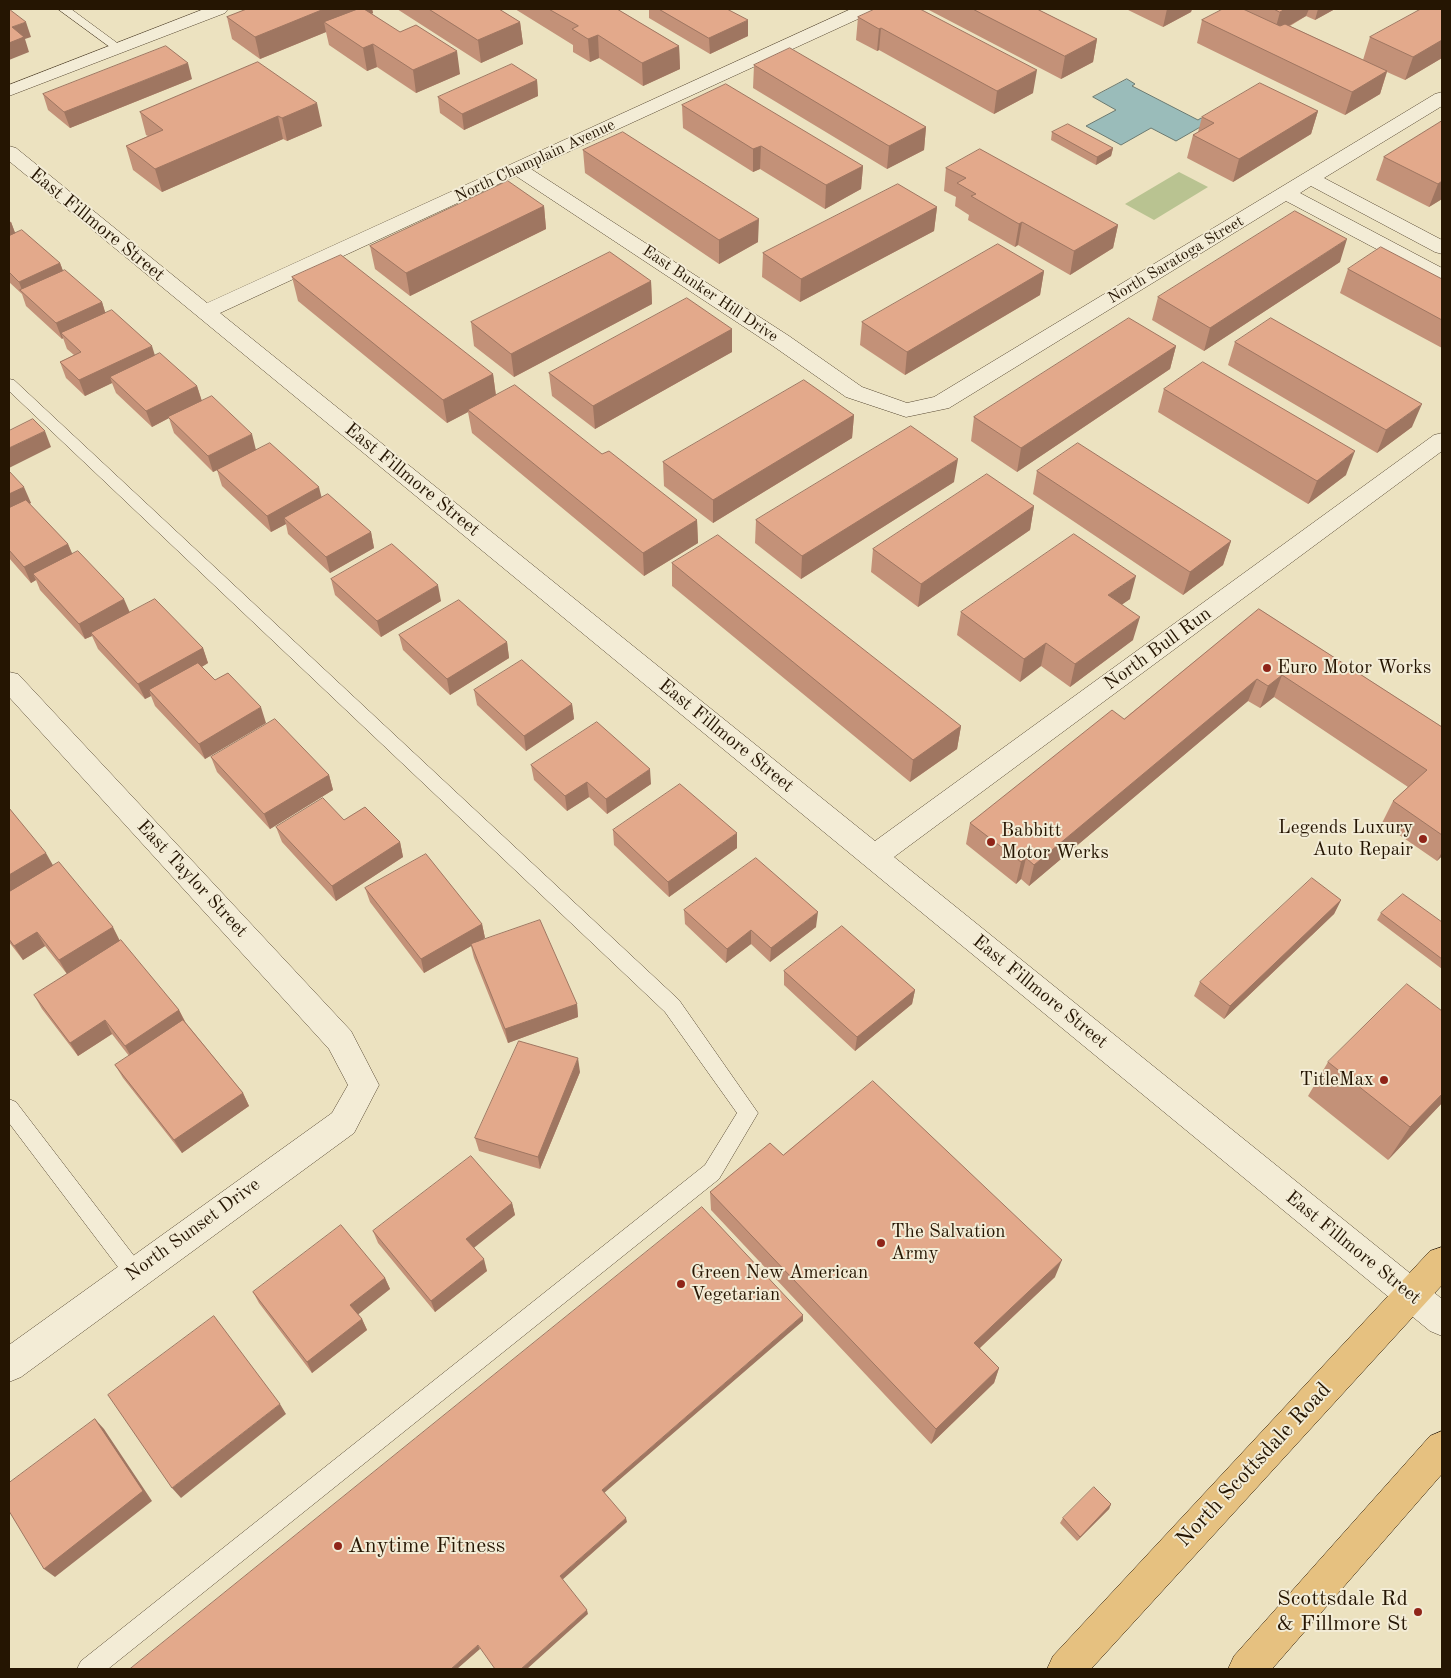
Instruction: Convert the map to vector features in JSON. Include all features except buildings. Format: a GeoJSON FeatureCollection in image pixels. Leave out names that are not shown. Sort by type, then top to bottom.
{"type":"FeatureCollection","features":[{"type":"Feature","properties":{"kind":"main road","name":"North Scottsdale Road"},"geometry":{"type":"LineString","coordinates":[[1066,1669],[1442,1262]]}},
{"type":"Feature","properties":{"kind":"main road"},"geometry":{"type":"LineString","coordinates":[[1247,1669],[1442,1448]]}},
{"type":"Feature","properties":{"kind":"street"},"geometry":{"type":"LineString","coordinates":[[9,91],[219,9]]}},
{"type":"Feature","properties":{"kind":"street","name":"North Champlain Avenue"},"geometry":{"type":"LineString","coordinates":[[204,312],[865,9]]}},
{"type":"Feature","properties":{"kind":"street","name":"North Saratoga Street"},"geometry":{"type":"LineString","coordinates":[[906,410],[941,403],[1442,98]]}},
{"type":"Feature","properties":{"kind":"street","name":"East Fillmore Street"},"geometry":{"type":"LineString","coordinates":[[9,152],[1442,1320]]}},
{"type":"Feature","properties":{"kind":"street","name":"East Bunker Hill Drive"},"geometry":{"type":"LineString","coordinates":[[518,169],[749,320],[854,392],[906,410]]}},
{"type":"Feature","properties":{"kind":"street"},"geometry":{"type":"LineString","coordinates":[[1310,178],[1442,248]]}},
{"type":"Feature","properties":{"kind":"street"},"geometry":{"type":"LineString","coordinates":[[1286,193],[1442,276]]}},
{"type":"Feature","properties":{"kind":"street","name":"North Bull Run"},"geometry":{"type":"LineString","coordinates":[[874,858],[1442,440]]}},
{"type":"Feature","properties":{"kind":"street","name":"East Taylor Street"},"geometry":{"type":"LineString","coordinates":[[9,681],[340,1040],[364,1085]]}},
{"type":"Feature","properties":{"kind":"street","name":"North Sunset Drive"},"geometry":{"type":"LineString","coordinates":[[9,1364],[343,1123],[364,1085]]}},
{"type":"Feature","properties":{"kind":"lane"},"geometry":{"type":"LineString","coordinates":[[64,9],[118,48]]}},
{"type":"Feature","properties":{"kind":"lane"},"geometry":{"type":"LineString","coordinates":[[9,383],[672,1006],[748,1113],[712,1172],[89,1669]]}},
{"type":"Feature","properties":{"kind":"lane"},"geometry":{"type":"LineString","coordinates":[[9,1108],[134,1272]]}},
{"type":"Feature","properties":{"kind":"green space"},"geometry":{"type":"Polygon","coordinates":[[[1179,172],[1208,187],[1154,220],[1125,204],[1179,172]]]}},
{"type":"Feature","properties":{"kind":"water"},"geometry":{"type":"Polygon","coordinates":[[[1127,79],[1135,84],[1132,86],[1198,120],[1201,118],[1209,122],[1176,141],[1151,128],[1121,145],[1086,126],[1116,110],[1093,97],[1127,79]]]}},
{"type":"Feature","properties":{"kind":"place","name":"Euro Motor Works"},"geometry":{"type":"Point","coordinates":[1267,668]}},
{"type":"Feature","properties":{"kind":"place","name":"Legends Luxury Auto Repair"},"geometry":{"type":"Point","coordinates":[1423,839]}},
{"type":"Feature","properties":{"kind":"place","name":"Babbitt Motor Werks"},"geometry":{"type":"Point","coordinates":[991,842]}},
{"type":"Feature","properties":{"kind":"place","name":"TitleMax"},"geometry":{"type":"Point","coordinates":[1384,1080]}},
{"type":"Feature","properties":{"kind":"place","name":"The Salvation Army"},"geometry":{"type":"Point","coordinates":[881,1243]}},
{"type":"Feature","properties":{"kind":"place","name":"Green New American Vegetarian"},"geometry":{"type":"Point","coordinates":[681,1284]}},
{"type":"Feature","properties":{"kind":"place","name":"Anytime Fitness"},"geometry":{"type":"Point","coordinates":[338,1546]}},
{"type":"Feature","properties":{"kind":"place","name":"Scottsdale Rd & Fillmore St"},"geometry":{"type":"Point","coordinates":[1418,1612]}}]}
